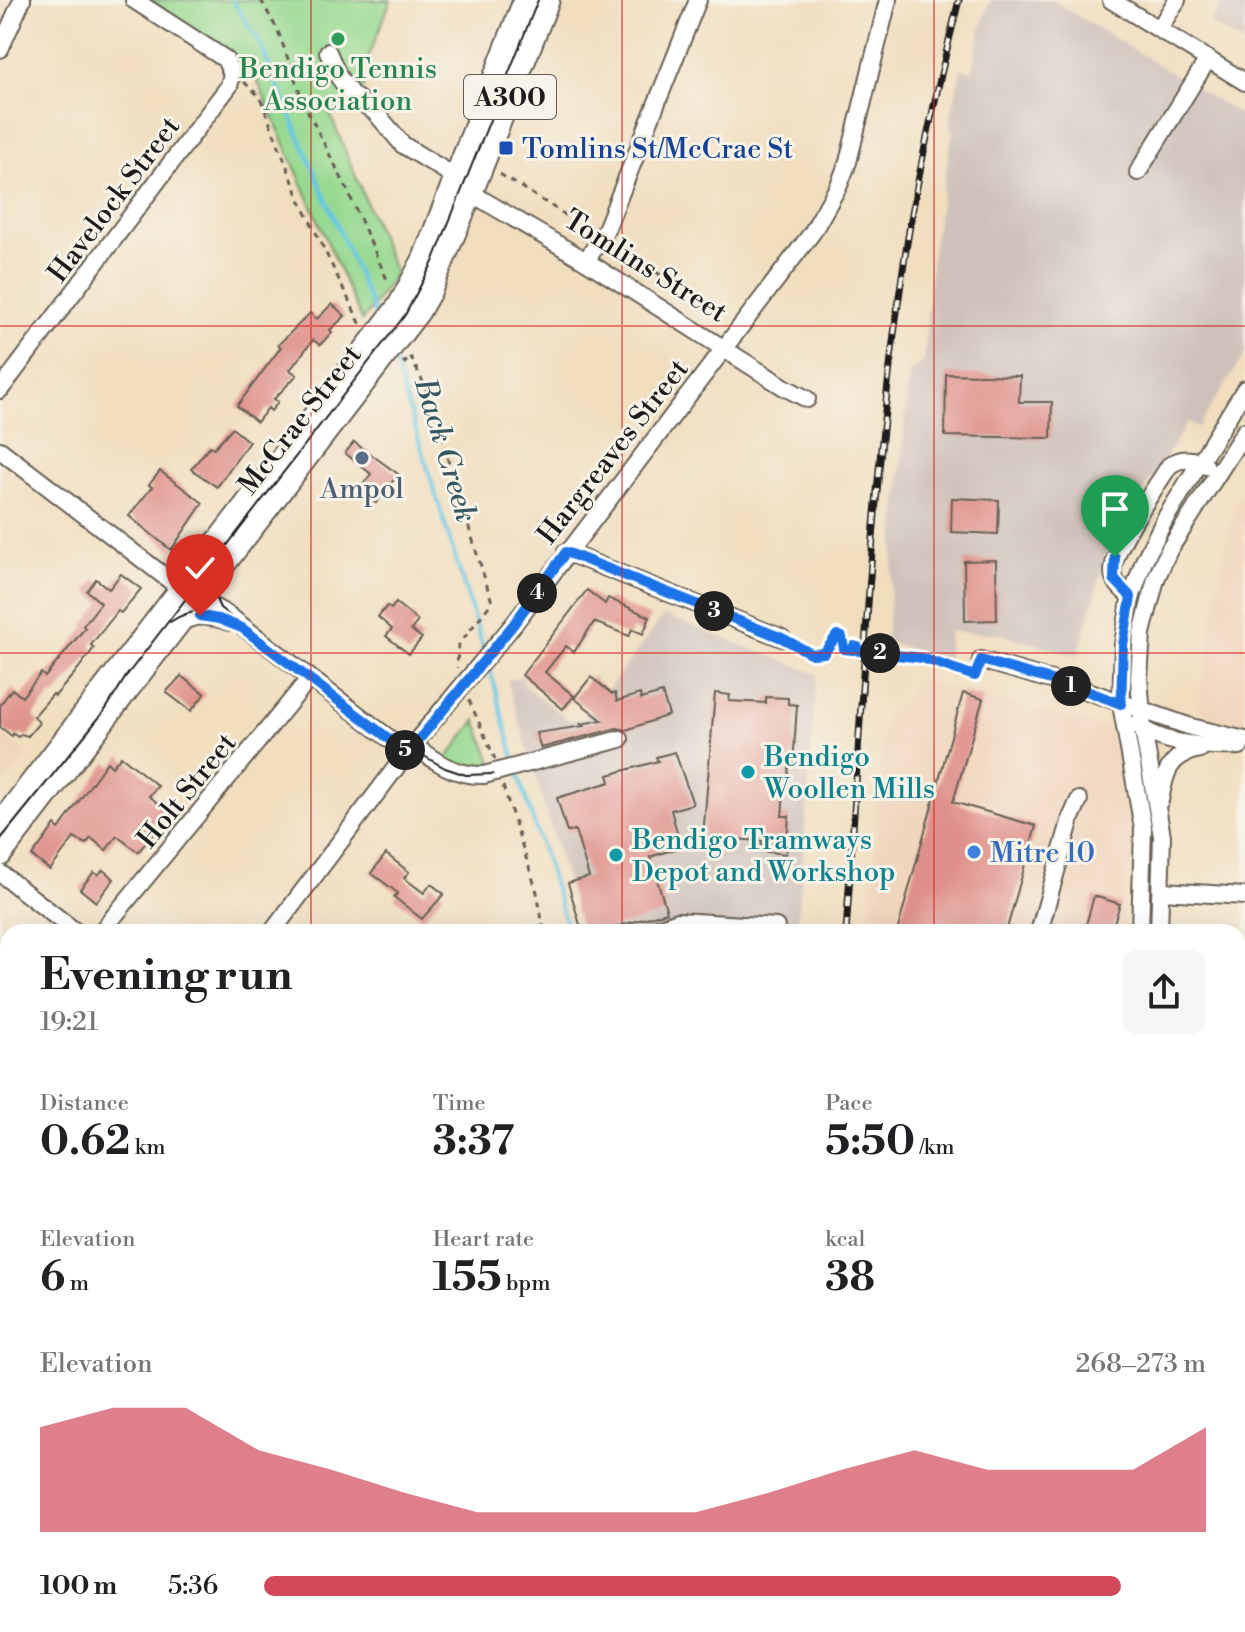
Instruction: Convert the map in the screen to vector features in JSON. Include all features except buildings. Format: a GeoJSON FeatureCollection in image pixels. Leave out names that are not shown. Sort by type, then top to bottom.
{"type":"FeatureCollection","features":[{"type":"Feature","properties":{"kind":"highway","name":"A300"},"geometry":{"type":"LineString","coordinates":[[464,186],[525,0]]}},
{"type":"Feature","properties":{"kind":"highway","name":"A300"},"geometry":{"type":"LineString","coordinates":[[464,186],[548,0]]}},
{"type":"Feature","properties":{"kind":"highway","name":"McCrae Street"},"geometry":{"type":"LineString","coordinates":[[0,824],[190,594],[372,344],[401,345],[430,291],[464,186]]}},
{"type":"Feature","properties":{"kind":"highway","name":"McCrae Street"},"geometry":{"type":"LineString","coordinates":[[0,855],[176,627],[190,594]]}},
{"type":"Feature","properties":{"kind":"street"},"geometry":{"type":"LineString","coordinates":[[0,49],[22,0]]}},
{"type":"Feature","properties":{"kind":"street"},"geometry":{"type":"LineString","coordinates":[[134,0],[217,53],[230,66],[232,74]]}},
{"type":"Feature","properties":{"kind":"street"},"geometry":{"type":"LineString","coordinates":[[586,261],[605,232],[698,0]]}},
{"type":"Feature","properties":{"kind":"street","name":"Hargreaves Street"},"geometry":{"type":"LineString","coordinates":[[278,924],[411,749],[513,625],[812,233],[839,185],[855,137],[888,0]]}},
{"type":"Feature","properties":{"kind":"street"},"geometry":{"type":"LineString","coordinates":[[1111,0],[1245,82]]}},
{"type":"Feature","properties":{"kind":"street"},"geometry":{"type":"LineString","coordinates":[[1159,29],[1177,0]]}},
{"type":"Feature","properties":{"kind":"street","name":"Tomlins Street"},"geometry":{"type":"LineString","coordinates":[[328,52],[338,76],[351,94],[376,113],[403,145],[807,399]]}},
{"type":"Feature","properties":{"kind":"street"},"geometry":{"type":"LineString","coordinates":[[1138,172],[1208,59]]}},
{"type":"Feature","properties":{"kind":"street","name":"Havelock Street"},"geometry":{"type":"LineString","coordinates":[[0,390],[226,91],[232,74]]}},
{"type":"Feature","properties":{"kind":"street"},"geometry":{"type":"LineString","coordinates":[[1140,924],[1143,828],[1122,708],[1123,645],[1131,597],[1155,537],[1245,389]]}},
{"type":"Feature","properties":{"kind":"street"},"geometry":{"type":"LineString","coordinates":[[1160,924],[1163,852],[1143,729],[1140,648],[1153,589],[1169,550],[1245,431]]}},
{"type":"Feature","properties":{"kind":"street"},"geometry":{"type":"LineString","coordinates":[[0,450],[190,594],[223,611],[309,679],[439,765],[476,775],[502,772],[620,739]]}},
{"type":"Feature","properties":{"kind":"street"},"geometry":{"type":"LineString","coordinates":[[1131,597],[1114,579],[1117,552],[1169,466],[1184,459],[1200,462],[1217,473]]}},
{"type":"Feature","properties":{"kind":"street"},"geometry":{"type":"LineString","coordinates":[[566,552],[782,638]]}},
{"type":"Feature","properties":{"kind":"street"},"geometry":{"type":"LineString","coordinates":[[176,627],[200,616],[242,628]]}},
{"type":"Feature","properties":{"kind":"street"},"geometry":{"type":"LineString","coordinates":[[981,660],[1079,688],[1122,708],[1141,710],[1245,743]]}},
{"type":"Feature","properties":{"kind":"street","name":"Holt Street"},"geometry":{"type":"LineString","coordinates":[[108,924],[309,679]]}},
{"type":"Feature","properties":{"kind":"street"},"geometry":{"type":"LineString","coordinates":[[1122,708],[1143,729],[1178,742],[1214,747]]}},
{"type":"Feature","properties":{"kind":"street"},"geometry":{"type":"LineString","coordinates":[[1158,807],[1165,777],[1174,760],[1188,751],[1245,743]]}},
{"type":"Feature","properties":{"kind":"street"},"geometry":{"type":"LineString","coordinates":[[1041,924],[1071,818],[1079,800]]}},
{"type":"Feature","properties":{"kind":"street"},"geometry":{"type":"LineString","coordinates":[[0,873],[66,924]]}},
{"type":"Feature","properties":{"kind":"street"},"geometry":{"type":"LineString","coordinates":[[1162,891],[1245,896]]}},
{"type":"Feature","properties":{"kind":"street"},"geometry":{"type":"LineString","coordinates":[[669,924],[678,921],[727,924]]}},
{"type":"Feature","properties":{"kind":"path"},"geometry":{"type":"LineString","coordinates":[[261,0],[278,31],[304,104],[391,286]]}},
{"type":"Feature","properties":{"kind":"path"},"geometry":{"type":"LineString","coordinates":[[232,74],[260,97],[318,241],[372,344]]}},
{"type":"Feature","properties":{"kind":"path"},"geometry":{"type":"LineString","coordinates":[[500,174],[597,235]]}},
{"type":"Feature","properties":{"kind":"path"},"geometry":{"type":"LineString","coordinates":[[609,242],[716,310]]}},
{"type":"Feature","properties":{"kind":"path"},"geometry":{"type":"LineString","coordinates":[[401,345],[419,372],[430,400],[492,602],[458,646],[456,677]]}},
{"type":"Feature","properties":{"kind":"path"},"geometry":{"type":"LineString","coordinates":[[782,638],[817,655],[824,653],[837,635],[842,637],[844,649],[858,647],[859,651],[873,652],[874,657],[879,653],[922,658],[975,676],[981,660]]}},
{"type":"Feature","properties":{"kind":"path"},"geometry":{"type":"LineString","coordinates":[[467,697],[502,772],[537,892],[543,924]]}},
{"type":"Feature","properties":{"kind":"shaded area"},"geometry":{"type":"Polygon","coordinates":[[[991,0],[1052,0],[1245,118],[1245,354],[1198,427],[1188,422],[1108,546],[1078,656],[996,633],[949,632],[948,662],[886,641],[909,373],[924,361],[932,252],[953,129],[949,127],[961,69],[972,71],[984,16],[991,0]]]}},
{"type":"Feature","properties":{"kind":"shaded area"},"geometry":{"type":"Polygon","coordinates":[[[1225,0],[1245,0],[1245,44],[1210,23],[1225,0]]]}},
{"type":"Feature","properties":{"kind":"shaded area"},"geometry":{"type":"Polygon","coordinates":[[[1245,486],[1245,727],[1235,726],[1198,710],[1226,543],[1237,499],[1245,486]]]}},
{"type":"Feature","properties":{"kind":"shaded area"},"geometry":{"type":"Polygon","coordinates":[[[664,615],[817,674],[798,924],[580,924],[507,680],[522,677],[525,686],[570,721],[585,719],[664,615]]]}},
{"type":"Feature","properties":{"kind":"shaded area"},"geometry":{"type":"Polygon","coordinates":[[[921,681],[1109,729],[1122,761],[1132,840],[1132,861],[1129,864],[1122,924],[869,924],[884,720],[921,681]]]}},
{"type":"Feature","properties":{"kind":"shaded area"},"geometry":{"type":"Polygon","coordinates":[[[0,733],[27,754],[0,788],[0,733]]]}},
{"type":"Feature","properties":{"kind":"green space"},"geometry":{"type":"Polygon","coordinates":[[[149,0],[391,0],[362,73],[365,87],[329,111],[395,273],[362,321],[253,71],[238,57],[149,0]]]}},
{"type":"Feature","properties":{"kind":"green space"},"geometry":{"type":"Polygon","coordinates":[[[476,720],[493,765],[478,768],[445,761],[476,720]]]}},
{"type":"Feature","properties":{"kind":"waterway","name":"Back Creek"},"geometry":{"type":"LineString","coordinates":[[232,0],[258,39],[377,319]]}},
{"type":"Feature","properties":{"kind":"waterway","name":"Back Creek"},"geometry":{"type":"LineString","coordinates":[[393,357],[484,650]]}},
{"type":"Feature","properties":{"kind":"waterway","name":"Back Creek"},"geometry":{"type":"LineString","coordinates":[[488,662],[515,762]]}},
{"type":"Feature","properties":{"kind":"waterway","name":"Back Creek"},"geometry":{"type":"LineString","coordinates":[[517,770],[566,924]]}},
{"type":"Feature","properties":{"kind":"tram line"},"geometry":{"type":"LineString","coordinates":[[0,840],[106,709],[127,675],[405,315],[433,262],[538,0]]}},
{"type":"Feature","properties":{"kind":"tram line"},"geometry":{"type":"LineString","coordinates":[[215,563],[211,588],[220,608],[309,679],[375,728],[445,768],[466,775],[493,774]]}},
{"type":"Feature","properties":{"kind":"tram line"},"geometry":{"type":"LineString","coordinates":[[170,622],[185,614],[200,612],[215,613],[230,619]]}},
{"type":"Feature","properties":{"kind":"railway"},"geometry":{"type":"LineString","coordinates":[[847,924],[877,493],[896,318],[920,173],[959,0]]}},
{"type":"Feature","properties":{"kind":"place","name":"Bendigo Tennis Association"},"geometry":{"type":"Point","coordinates":[338,39]}},
{"type":"Feature","properties":{"kind":"place","name":"Tomlins St/McCrae St"},"geometry":{"type":"Point","coordinates":[506,148]}},
{"type":"Feature","properties":{"kind":"place","name":"Ampol"},"geometry":{"type":"Point","coordinates":[362,458]}},
{"type":"Feature","properties":{"kind":"place","name":"Bendigo Woollen Mills"},"geometry":{"type":"Point","coordinates":[748,772]}},
{"type":"Feature","properties":{"kind":"place","name":"Mitre 10"},"geometry":{"type":"Point","coordinates":[974,852]}},
{"type":"Feature","properties":{"kind":"place","name":"Bendigo Tramways Depot and Workshop"},"geometry":{"type":"Point","coordinates":[616,855]}},
{"type":"Feature","properties":{"kind":"route"},"geometry":{"type":"LineString","coordinates":[[200,616],[242,628],[408,753],[513,625],[566,552],[782,638],[812,654],[824,653],[837,635],[842,637],[844,649],[858,647],[859,651],[873,652],[874,657],[879,653],[922,658],[975,676],[981,660],[1079,688],[1121,704],[1123,645],[1131,597],[1114,579],[1115,557]]}}]}
